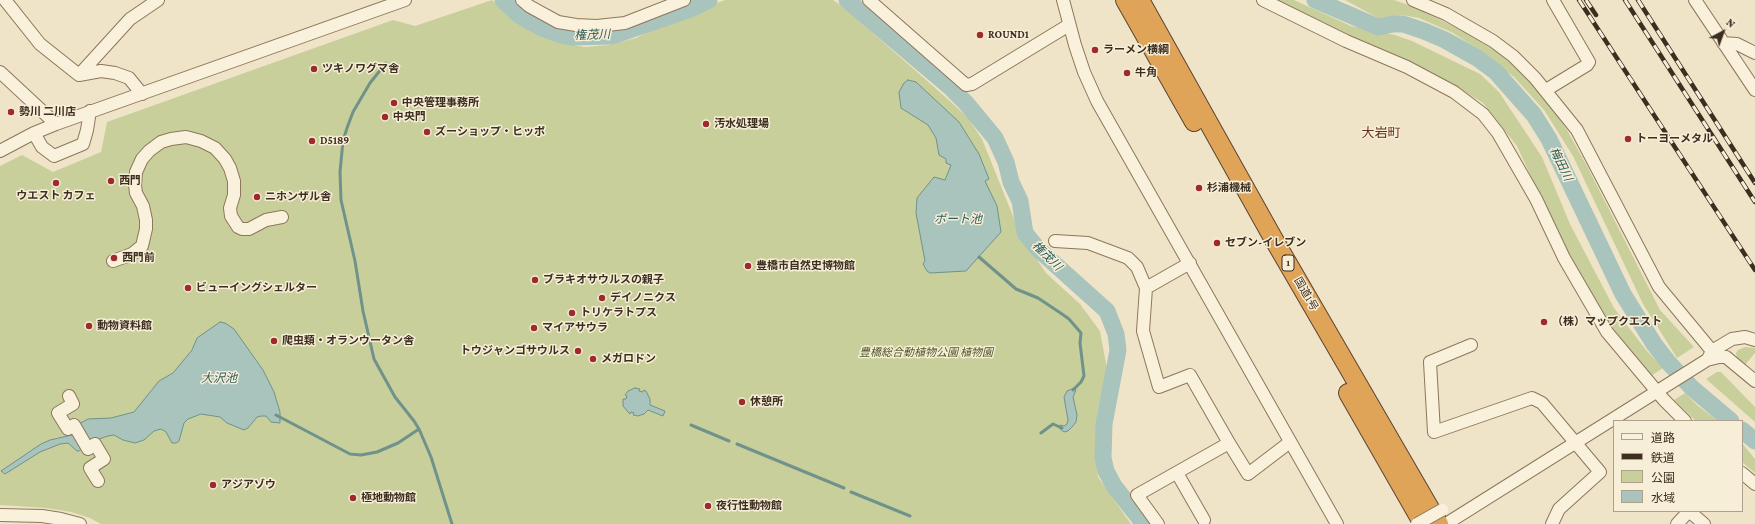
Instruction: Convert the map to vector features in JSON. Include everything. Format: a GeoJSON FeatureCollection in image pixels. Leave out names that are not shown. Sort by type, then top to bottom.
{"type":"FeatureCollection","features":[{"type":"Feature","properties":{"kind":"highway","name":"国道1号"},"geometry":{"type":"LineString","coordinates":[[1125,0],[1423,524]]}},
{"type":"Feature","properties":{"kind":"highway","name":"国道1号"},"geometry":{"type":"LineString","coordinates":[[1140,0],[1273,238],[1441,517]]}},
{"type":"Feature","properties":{"kind":"street"},"geometry":{"type":"LineString","coordinates":[[5,0],[40,44],[79,75],[100,71],[115,73],[129,78],[142,94]]}},
{"type":"Feature","properties":{"kind":"street"},"geometry":{"type":"LineString","coordinates":[[79,75],[130,19],[158,0]]}},
{"type":"Feature","properties":{"kind":"street"},"geometry":{"type":"LineString","coordinates":[[0,151],[34,133],[90,111],[142,94],[405,0]]}},
{"type":"Feature","properties":{"kind":"street"},"geometry":{"type":"LineString","coordinates":[[522,0],[529,6],[558,22],[597,26],[625,23],[684,0]]}},
{"type":"Feature","properties":{"kind":"street"},"geometry":{"type":"LineString","coordinates":[[869,0],[966,85],[972,84],[1069,25]]}},
{"type":"Feature","properties":{"kind":"street"},"geometry":{"type":"LineString","coordinates":[[1063,0],[1069,25],[1084,72],[1097,101],[1337,524]]}},
{"type":"Feature","properties":{"kind":"street"},"geometry":{"type":"LineString","coordinates":[[1263,0],[1346,41],[1407,67],[1454,92],[1484,114],[1498,133],[1536,199],[1564,258],[1607,332],[1684,420]]}},
{"type":"Feature","properties":{"kind":"street"},"geometry":{"type":"LineString","coordinates":[[1413,0],[1446,14],[1493,42],[1512,56],[1546,90],[1577,130],[1659,287],[1710,356]]}},
{"type":"Feature","properties":{"kind":"street"},"geometry":{"type":"LineString","coordinates":[[1546,90],[1587,65],[1589,62],[1553,0]]}},
{"type":"Feature","properties":{"kind":"street"},"geometry":{"type":"LineString","coordinates":[[1695,0],[1755,90]]}},
{"type":"Feature","properties":{"kind":"street"},"geometry":{"type":"LineString","coordinates":[[1722,42],[1737,44],[1755,53]]}},
{"type":"Feature","properties":{"kind":"street"},"geometry":{"type":"LineString","coordinates":[[0,72],[56,124]]}},
{"type":"Feature","properties":{"kind":"street"},"geometry":{"type":"LineString","coordinates":[[34,133],[42,147],[54,156],[83,144],[88,130],[90,111]]}},
{"type":"Feature","properties":{"kind":"street"},"geometry":{"type":"LineString","coordinates":[[112,261],[132,254],[142,246],[146,229],[146,220],[143,206],[136,193],[136,172],[142,159],[149,151],[162,142],[171,139],[186,137],[201,141],[215,148],[225,159],[230,168],[234,181],[234,195],[230,212],[232,220],[238,227],[242,229],[249,229],[266,220],[282,217]]}},
{"type":"Feature","properties":{"kind":"street"},"geometry":{"type":"LineString","coordinates":[[1056,241],[1088,243],[1128,258],[1137,267],[1146,288],[1143,331],[1159,387],[1190,374],[1248,474],[1290,442]]}},
{"type":"Feature","properties":{"kind":"street"},"geometry":{"type":"LineString","coordinates":[[1146,288],[1190,263]]}},
{"type":"Feature","properties":{"kind":"street"},"geometry":{"type":"LineString","coordinates":[[1731,360],[1734,348],[1742,337]]}},
{"type":"Feature","properties":{"kind":"street"},"geometry":{"type":"LineString","coordinates":[[1446,524],[1659,390],[1710,356],[1732,339],[1742,337],[1755,340]]}},
{"type":"Feature","properties":{"kind":"street"},"geometry":{"type":"LineString","coordinates":[[1471,345],[1430,362],[1434,432],[1532,398],[1542,403],[1600,472],[1560,509],[1552,524]]}},
{"type":"Feature","properties":{"kind":"street"},"geometry":{"type":"LineString","coordinates":[[1710,356],[1721,356],[1731,360],[1755,381]]}},
{"type":"Feature","properties":{"kind":"street"},"geometry":{"type":"LineString","coordinates":[[69,396],[73,404],[58,413],[68,429],[74,425],[88,449],[95,444],[104,459],[90,468],[98,481]]}},
{"type":"Feature","properties":{"kind":"street"},"geometry":{"type":"LineString","coordinates":[[1158,524],[1137,495],[1229,443]]}},
{"type":"Feature","properties":{"kind":"street"},"geometry":{"type":"LineString","coordinates":[[1177,473],[1204,520]]}},
{"type":"Feature","properties":{"kind":"street"},"geometry":{"type":"LineString","coordinates":[[1743,474],[1755,484]]}},
{"type":"Feature","properties":{"kind":"street"},"geometry":{"type":"LineString","coordinates":[[1677,524],[1688,512]]}},
{"type":"Feature","properties":{"kind":"street"},"geometry":{"type":"LineString","coordinates":[[1690,512],[1704,524]]}},
{"type":"Feature","properties":{"kind":"street"},"geometry":{"type":"LineString","coordinates":[[0,515],[48,517],[80,524]]}},
{"type":"Feature","properties":{"kind":"street"},"geometry":{"type":"LineString","coordinates":[[1417,524],[1441,517]]}},
{"type":"Feature","properties":{"kind":"green space","name":"豊橋総合動植物公園 植物園"},"geometry":{"type":"Polygon","coordinates":[[[492,0],[517,21],[534,31],[567,44],[585,47],[608,45],[636,38],[685,14],[725,0],[833,0],[842,6],[968,118],[982,139],[1021,236],[1046,273],[1080,304],[1100,331],[1107,369],[1098,410],[1095,448],[1098,477],[1131,524],[101,524],[90,518],[71,512],[46,508],[0,505],[0,166],[22,155],[53,172],[101,152],[107,122],[393,20],[415,26],[492,0]]]}},
{"type":"Feature","properties":{"kind":"green space"},"geometry":{"type":"Polygon","coordinates":[[[1264,0],[1294,0],[1351,26],[1395,35],[1412,41],[1480,74],[1499,92],[1542,157],[1570,224],[1614,308],[1646,350],[1663,368],[1651,376],[1613,328],[1590,294],[1547,211],[1517,146],[1483,103],[1452,84],[1264,0]]]}},
{"type":"Feature","properties":{"kind":"green space"},"geometry":{"type":"Polygon","coordinates":[[[1345,0],[1394,0],[1412,6],[1461,30],[1499,53],[1530,80],[1546,99],[1567,130],[1587,166],[1660,310],[1694,347],[1677,358],[1643,304],[1573,156],[1544,110],[1514,77],[1479,50],[1453,33],[1419,18],[1402,15],[1380,19],[1345,0]]]}},
{"type":"Feature","properties":{"kind":"green space"},"geometry":{"type":"Polygon","coordinates":[[[1745,347],[1755,348],[1755,353],[1745,365],[1737,359],[1736,353],[1738,350],[1745,347]]]}},
{"type":"Feature","properties":{"kind":"green space"},"geometry":{"type":"Polygon","coordinates":[[[1717,372],[1721,372],[1755,407],[1755,422],[1706,379],[1717,372]]]}},
{"type":"Feature","properties":{"kind":"green space"},"geometry":{"type":"Polygon","coordinates":[[[1685,393],[1698,406],[1717,420],[1695,420],[1674,400],[1685,393]]]}},
{"type":"Feature","properties":{"kind":"green space"},"geometry":{"type":"Polygon","coordinates":[[[1743,444],[1755,459],[1755,473],[1743,463],[1743,444]]]}},
{"type":"Feature","properties":{"kind":"water","name":"ボート池"},"geometry":{"type":"Polygon","coordinates":[[[908,80],[916,82],[959,122],[979,154],[989,179],[985,181],[997,206],[1001,232],[966,271],[930,273],[923,264],[925,261],[916,213],[917,198],[934,177],[945,180],[951,165],[946,163],[946,159],[939,155],[936,138],[928,125],[901,108],[899,92],[904,83],[908,80]]]}},
{"type":"Feature","properties":{"kind":"water","name":"大沢池"},"geometry":{"type":"Polygon","coordinates":[[[220,322],[225,323],[234,329],[263,370],[274,392],[280,412],[280,423],[271,422],[266,416],[261,416],[257,417],[248,428],[244,430],[227,423],[220,417],[201,414],[188,419],[184,423],[179,441],[176,443],[172,443],[166,432],[161,429],[154,431],[144,440],[135,443],[123,440],[114,435],[88,443],[79,451],[68,443],[60,444],[40,452],[5,474],[1,471],[41,444],[50,440],[72,435],[71,430],[88,419],[111,418],[134,412],[159,381],[173,373],[192,350],[197,338],[220,322]]]}},
{"type":"Feature","properties":{"kind":"water"},"geometry":{"type":"Polygon","coordinates":[[[635,388],[640,389],[639,391],[646,391],[650,399],[650,405],[665,411],[663,416],[648,410],[644,414],[638,416],[633,415],[634,413],[631,412],[630,414],[628,412],[623,406],[623,399],[626,399],[627,396],[625,395],[628,391],[635,388]]]}},
{"type":"Feature","properties":{"kind":"water"},"geometry":{"type":"Polygon","coordinates":[[[1074,388],[1076,390],[1073,397],[1077,415],[1076,422],[1068,431],[1064,432],[1059,428],[1060,425],[1064,426],[1067,424],[1068,420],[1064,397],[1067,391],[1074,388]]]}},
{"type":"Feature","properties":{"kind":"waterway","name":"権茂川"},"geometry":{"type":"LineString","coordinates":[[503,0],[519,15],[542,28],[561,35],[573,37],[612,36],[691,9],[709,0]]}},
{"type":"Feature","properties":{"kind":"waterway","name":"権茂川"},"geometry":{"type":"LineString","coordinates":[[847,0],[950,87],[966,103],[995,138],[1006,162],[1011,182],[1020,201],[1025,233],[1038,249],[1107,311],[1116,334],[1118,350],[1104,424],[1103,458],[1106,471],[1114,486],[1144,524]]}},
{"type":"Feature","properties":{"kind":"waterway","name":"梅田川"},"geometry":{"type":"LineString","coordinates":[[1315,0],[1378,27],[1403,24],[1424,31],[1445,40],[1477,58],[1496,72],[1534,115],[1549,139],[1623,294],[1654,344],[1692,388],[1730,420]]}},
{"type":"Feature","properties":{"kind":"waterway"},"geometry":{"type":"LineString","coordinates":[[386,63],[370,83],[353,112],[347,128],[343,141],[340,172],[341,200],[355,261],[363,311],[374,359],[395,397],[419,429],[431,457],[452,524]]}},
{"type":"Feature","properties":{"kind":"waterway"},"geometry":{"type":"LineString","coordinates":[[979,257],[1016,289],[1038,298],[1069,319],[1081,333],[1080,343],[1084,376],[1081,382],[1073,390]]}},
{"type":"Feature","properties":{"kind":"waterway"},"geometry":{"type":"LineString","coordinates":[[276,415],[350,454],[361,455],[377,452],[398,443],[419,429]]}},
{"type":"Feature","properties":{"kind":"waterway"},"geometry":{"type":"LineString","coordinates":[[1041,433],[1053,424],[1062,428]]}},
{"type":"Feature","properties":{"kind":"waterway"},"geometry":{"type":"LineString","coordinates":[[691,425],[729,441]]}},
{"type":"Feature","properties":{"kind":"waterway","name":"梅田川"},"geometry":{"type":"LineString","coordinates":[[1743,431],[1755,441]]}},
{"type":"Feature","properties":{"kind":"waterway"},"geometry":{"type":"LineString","coordinates":[[737,444],[844,488]]}},
{"type":"Feature","properties":{"kind":"waterway"},"geometry":{"type":"LineString","coordinates":[[851,492],[910,516]]}},
{"type":"Feature","properties":{"kind":"railway"},"geometry":{"type":"LineString","coordinates":[[1579,0],[1755,270]]}},
{"type":"Feature","properties":{"kind":"railway"},"geometry":{"type":"LineString","coordinates":[[1586,0],[1596,15]]}},
{"type":"Feature","properties":{"kind":"railway"},"geometry":{"type":"LineString","coordinates":[[1625,0],[1755,202]]}},
{"type":"Feature","properties":{"kind":"railway"},"geometry":{"type":"LineString","coordinates":[[1638,0],[1755,183]]}},
{"type":"Feature","properties":{"kind":"place","name":"ROUND1"},"geometry":{"type":"Point","coordinates":[980,35]}},
{"type":"Feature","properties":{"kind":"place","name":"ラーメン横綱"},"geometry":{"type":"Point","coordinates":[1095,50]}},
{"type":"Feature","properties":{"kind":"place","name":"ツキノワグマ舎"},"geometry":{"type":"Point","coordinates":[314,69]}},
{"type":"Feature","properties":{"kind":"place","name":"牛角"},"geometry":{"type":"Point","coordinates":[1127,73]}},
{"type":"Feature","properties":{"kind":"place","name":"中央管理事務所"},"geometry":{"type":"Point","coordinates":[394,103]}},
{"type":"Feature","properties":{"kind":"place","name":"勢川 二川店"},"geometry":{"type":"Point","coordinates":[11,112]}},
{"type":"Feature","properties":{"kind":"place","name":"中央門"},"geometry":{"type":"Point","coordinates":[385,117]}},
{"type":"Feature","properties":{"kind":"place","name":"汚水処理場"},"geometry":{"type":"Point","coordinates":[706,124]}},
{"type":"Feature","properties":{"kind":"place","name":"ズーショップ・ヒッポ"},"geometry":{"type":"Point","coordinates":[427,132]}},
{"type":"Feature","properties":{"kind":"place","name":"トーヨーメタル"},"geometry":{"type":"Point","coordinates":[1628,139]}},
{"type":"Feature","properties":{"kind":"place","name":"D5189"},"geometry":{"type":"Point","coordinates":[312,141]}},
{"type":"Feature","properties":{"kind":"place","name":"西門"},"geometry":{"type":"Point","coordinates":[111,181]}},
{"type":"Feature","properties":{"kind":"place","name":"ウエスト カフェ"},"geometry":{"type":"Point","coordinates":[56,183]}},
{"type":"Feature","properties":{"kind":"place","name":"杉浦機械"},"geometry":{"type":"Point","coordinates":[1199,188]}},
{"type":"Feature","properties":{"kind":"place","name":"ニホンザル舎"},"geometry":{"type":"Point","coordinates":[257,197]}},
{"type":"Feature","properties":{"kind":"place","name":"セブン-イレブン"},"geometry":{"type":"Point","coordinates":[1217,243]}},
{"type":"Feature","properties":{"kind":"place","name":"西門前"},"geometry":{"type":"Point","coordinates":[114,258]}},
{"type":"Feature","properties":{"kind":"place","name":"豊橋市自然史博物館"},"geometry":{"type":"Point","coordinates":[748,266]}},
{"type":"Feature","properties":{"kind":"place","name":"ブラキオサウルスの親子"},"geometry":{"type":"Point","coordinates":[535,280]}},
{"type":"Feature","properties":{"kind":"place","name":"ビューイングシェルター"},"geometry":{"type":"Point","coordinates":[188,288]}},
{"type":"Feature","properties":{"kind":"place","name":"デイノニクス"},"geometry":{"type":"Point","coordinates":[602,298]}},
{"type":"Feature","properties":{"kind":"place","name":"トリケラトプス"},"geometry":{"type":"Point","coordinates":[572,313]}},
{"type":"Feature","properties":{"kind":"place","name":"（株）マップクエスト"},"geometry":{"type":"Point","coordinates":[1544,322]}},
{"type":"Feature","properties":{"kind":"place","name":"動物資料館"},"geometry":{"type":"Point","coordinates":[89,326]}},
{"type":"Feature","properties":{"kind":"place","name":"マイアサウラ"},"geometry":{"type":"Point","coordinates":[534,328]}},
{"type":"Feature","properties":{"kind":"place","name":"爬虫類・オランウータン舎"},"geometry":{"type":"Point","coordinates":[274,341]}},
{"type":"Feature","properties":{"kind":"place","name":"トウジャンゴサウルス"},"geometry":{"type":"Point","coordinates":[578,351]}},
{"type":"Feature","properties":{"kind":"place","name":"メガロドン"},"geometry":{"type":"Point","coordinates":[593,359]}},
{"type":"Feature","properties":{"kind":"place","name":"休憩所"},"geometry":{"type":"Point","coordinates":[742,402]}},
{"type":"Feature","properties":{"kind":"place","name":"アジアゾウ"},"geometry":{"type":"Point","coordinates":[213,485]}},
{"type":"Feature","properties":{"kind":"place","name":"極地動物館"},"geometry":{"type":"Point","coordinates":[353,498]}},
{"type":"Feature","properties":{"kind":"place","name":"夜行性動物館"},"geometry":{"type":"Point","coordinates":[708,506]}},
{"type":"Feature","properties":{"kind":"district","name":"大岩町"},"geometry":{"type":"Point","coordinates":[1381,133]}}]}
